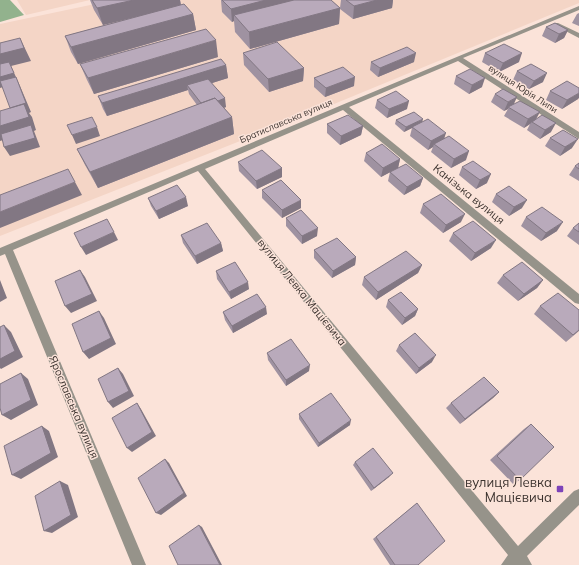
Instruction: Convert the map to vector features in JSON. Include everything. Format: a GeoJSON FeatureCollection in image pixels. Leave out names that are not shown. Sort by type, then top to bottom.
{"type":"FeatureCollection","features":[{"type":"Feature","properties":{"kind":"street","name":"Братиславська вулиця"},"geometry":{"type":"LineString","coordinates":[[4,250],[579,8]]}},
{"type":"Feature","properties":{"kind":"street"},"geometry":{"type":"LineString","coordinates":[[550,21],[579,36]]}},
{"type":"Feature","properties":{"kind":"street","name":"вулиця Юрія Липи"},"geometry":{"type":"LineString","coordinates":[[458,58],[579,136]]}},
{"type":"Feature","properties":{"kind":"street","name":"Канізька вулиця"},"geometry":{"type":"LineString","coordinates":[[344,107],[579,300]]}},
{"type":"Feature","properties":{"kind":"street","name":"вулиця Левка Мацієвича"},"geometry":{"type":"LineString","coordinates":[[200,168],[517,562]]}},
{"type":"Feature","properties":{"kind":"street","name":"Ярославська вулиця"},"geometry":{"type":"LineString","coordinates":[[4,250],[140,565]]}},
{"type":"Feature","properties":{"kind":"street"},"geometry":{"type":"LineString","coordinates":[[517,562],[579,496]]}},
{"type":"Feature","properties":{"kind":"shaded area"},"geometry":{"type":"Polygon","coordinates":[[[17,0],[90,0],[26,15],[17,0]]]}},
{"type":"Feature","properties":{"kind":"shaded area"},"geometry":{"type":"Polygon","coordinates":[[[114,0],[579,0],[579,3],[334,104],[0,236],[0,24],[114,0]]]}},
{"type":"Feature","properties":{"kind":"green space"},"geometry":{"type":"Polygon","coordinates":[[[0,0],[10,0],[24,15],[0,22],[0,0]]]}},
{"type":"Feature","properties":{"kind":"building"},"geometry":{"type":"Polygon","coordinates":[[[92,0],[134,0],[97,8],[92,0]]]}},
{"type":"Feature","properties":{"kind":"building"},"geometry":{"type":"Polygon","coordinates":[[[222,0],[266,0],[231,9],[222,0]]]}},
{"type":"Feature","properties":{"kind":"building"},"geometry":{"type":"Polygon","coordinates":[[[294,0],[331,0],[340,8],[249,32],[234,15],[294,0]]]}},
{"type":"Feature","properties":{"kind":"building"},"geometry":{"type":"Polygon","coordinates":[[[346,0],[377,0],[354,6],[346,0]]]}},
{"type":"Feature","properties":{"kind":"building"},"geometry":{"type":"Polygon","coordinates":[[[184,4],[193,14],[71,47],[65,36],[184,4]]]}},
{"type":"Feature","properties":{"kind":"building"},"geometry":{"type":"Polygon","coordinates":[[[555,23],[568,30],[559,34],[546,27],[555,23]]]}},
{"type":"Feature","properties":{"kind":"building"},"geometry":{"type":"Polygon","coordinates":[[[206,29],[216,40],[88,78],[80,64],[206,29]]]}},
{"type":"Feature","properties":{"kind":"building"},"geometry":{"type":"Polygon","coordinates":[[[20,38],[24,48],[0,54],[0,43],[20,38]]]}},
{"type":"Feature","properties":{"kind":"building"},"geometry":{"type":"Polygon","coordinates":[[[277,42],[304,68],[268,79],[243,53],[277,42]]]}},
{"type":"Feature","properties":{"kind":"building"},"geometry":{"type":"Polygon","coordinates":[[[504,44],[522,53],[503,63],[485,53],[504,44]]]}},
{"type":"Feature","properties":{"kind":"building"},"geometry":{"type":"Polygon","coordinates":[[[407,47],[416,53],[380,68],[371,62],[407,47]]]}},
{"type":"Feature","properties":{"kind":"building"},"geometry":{"type":"Polygon","coordinates":[[[221,59],[226,65],[102,103],[98,96],[221,59]]]}},
{"type":"Feature","properties":{"kind":"building"},"geometry":{"type":"Polygon","coordinates":[[[9,62],[14,73],[0,77],[0,64],[9,62]]]}},
{"type":"Feature","properties":{"kind":"building"},"geometry":{"type":"Polygon","coordinates":[[[531,64],[547,73],[534,81],[517,71],[531,64]]]}},
{"type":"Feature","properties":{"kind":"building"},"geometry":{"type":"Polygon","coordinates":[[[343,67],[355,77],[326,88],[314,78],[343,67]]]}},
{"type":"Feature","properties":{"kind":"building"},"geometry":{"type":"Polygon","coordinates":[[[470,69],[485,78],[472,85],[456,76],[470,69]]]}},
{"type":"Feature","properties":{"kind":"building"},"geometry":{"type":"Polygon","coordinates":[[[16,77],[26,103],[10,108],[0,81],[16,77]]]}},
{"type":"Feature","properties":{"kind":"building"},"geometry":{"type":"Polygon","coordinates":[[[208,79],[225,98],[218,101],[215,98],[201,103],[187,85],[208,79]]]}},
{"type":"Feature","properties":{"kind":"building"},"geometry":{"type":"Polygon","coordinates":[[[567,81],[579,88],[579,93],[567,100],[550,91],[567,81]]]}},
{"type":"Feature","properties":{"kind":"building"},"geometry":{"type":"Polygon","coordinates":[[[503,89],[517,97],[508,102],[495,94],[503,89]]]}},
{"type":"Feature","properties":{"kind":"building"},"geometry":{"type":"Polygon","coordinates":[[[396,91],[409,101],[389,109],[377,100],[396,91]]]}},
{"type":"Feature","properties":{"kind":"building"},"geometry":{"type":"Polygon","coordinates":[[[215,98],[232,117],[90,172],[77,149],[215,98]]]}},
{"type":"Feature","properties":{"kind":"building"},"geometry":{"type":"Polygon","coordinates":[[[520,101],[540,112],[528,119],[508,107],[520,101]]]}},
{"type":"Feature","properties":{"kind":"building"},"geometry":{"type":"Polygon","coordinates":[[[24,104],[29,117],[0,126],[0,111],[24,104]]]}},
{"type":"Feature","properties":{"kind":"building"},"geometry":{"type":"Polygon","coordinates":[[[414,112],[423,119],[406,127],[396,120],[414,112]]]}},
{"type":"Feature","properties":{"kind":"building"},"geometry":{"type":"Polygon","coordinates":[[[348,115],[363,126],[341,136],[327,124],[348,115]]]}},
{"type":"Feature","properties":{"kind":"building"},"geometry":{"type":"Polygon","coordinates":[[[542,115],[556,123],[545,130],[532,122],[542,115]]]}},
{"type":"Feature","properties":{"kind":"building"},"geometry":{"type":"Polygon","coordinates":[[[92,117],[97,127],[72,135],[67,125],[92,117]]]}},
{"type":"Feature","properties":{"kind":"building"},"geometry":{"type":"Polygon","coordinates":[[[428,119],[446,133],[431,141],[412,127],[428,119]]]}},
{"type":"Feature","properties":{"kind":"building"},"geometry":{"type":"Polygon","coordinates":[[[31,125],[35,138],[4,147],[1,134],[31,125]]]}},
{"type":"Feature","properties":{"kind":"building"},"geometry":{"type":"Polygon","coordinates":[[[563,130],[578,139],[565,147],[550,138],[563,130]]]}},
{"type":"Feature","properties":{"kind":"building"},"geometry":{"type":"Polygon","coordinates":[[[449,136],[469,151],[454,159],[434,144],[449,136]]]}},
{"type":"Feature","properties":{"kind":"building"},"geometry":{"type":"Polygon","coordinates":[[[382,144],[400,159],[383,168],[366,153],[382,144]]]}},
{"type":"Feature","properties":{"kind":"building"},"geometry":{"type":"Polygon","coordinates":[[[262,150],[282,168],[256,181],[238,162],[262,150]]]}},
{"type":"Feature","properties":{"kind":"building"},"geometry":{"type":"Polygon","coordinates":[[[473,161],[491,174],[480,180],[462,167],[473,161]]]}},
{"type":"Feature","properties":{"kind":"building"},"geometry":{"type":"Polygon","coordinates":[[[579,163],[579,169],[575,166],[579,163]]]}},
{"type":"Feature","properties":{"kind":"building"},"geometry":{"type":"Polygon","coordinates":[[[406,164],[423,178],[407,187],[390,172],[406,164]]]}},
{"type":"Feature","properties":{"kind":"building"},"geometry":{"type":"Polygon","coordinates":[[[68,169],[75,182],[0,212],[0,195],[68,169]]]}},
{"type":"Feature","properties":{"kind":"building"},"geometry":{"type":"Polygon","coordinates":[[[281,180],[301,200],[282,210],[262,190],[281,180]]]}},
{"type":"Feature","properties":{"kind":"building"},"geometry":{"type":"Polygon","coordinates":[[[177,185],[186,197],[156,211],[148,198],[177,185]]]}},
{"type":"Feature","properties":{"kind":"building"},"geometry":{"type":"Polygon","coordinates":[[[509,186],[527,200],[514,207],[496,194],[509,186]]]}},
{"type":"Feature","properties":{"kind":"building"},"geometry":{"type":"Polygon","coordinates":[[[441,194],[465,214],[446,225],[423,204],[441,194]]]}},
{"type":"Feature","properties":{"kind":"building"},"geometry":{"type":"Polygon","coordinates":[[[542,207],[563,222],[546,233],[526,217],[542,207]]]}},
{"type":"Feature","properties":{"kind":"building"},"geometry":{"type":"Polygon","coordinates":[[[301,210],[318,228],[302,236],[286,218],[301,210]]]}},
{"type":"Feature","properties":{"kind":"building"},"geometry":{"type":"Polygon","coordinates":[[[107,219],[114,232],[81,247],[74,233],[107,219]]]}},
{"type":"Feature","properties":{"kind":"building"},"geometry":{"type":"Polygon","coordinates":[[[473,221],[496,240],[475,253],[453,233],[473,221]]]}},
{"type":"Feature","properties":{"kind":"building"},"geometry":{"type":"Polygon","coordinates":[[[207,223],[221,243],[195,256],[181,235],[207,223]]]}},
{"type":"Feature","properties":{"kind":"building"},"geometry":{"type":"Polygon","coordinates":[[[579,223],[579,232],[573,228],[579,223]]]}},
{"type":"Feature","properties":{"kind":"building"},"geometry":{"type":"Polygon","coordinates":[[[337,238],[356,257],[333,271],[314,250],[337,238]]]}},
{"type":"Feature","properties":{"kind":"building"},"geometry":{"type":"Polygon","coordinates":[[[406,251],[422,265],[378,292],[364,277],[406,251]]]}},
{"type":"Feature","properties":{"kind":"building"},"geometry":{"type":"Polygon","coordinates":[[[235,262],[248,282],[229,292],[216,271],[235,262]]]}},
{"type":"Feature","properties":{"kind":"building"},"geometry":{"type":"Polygon","coordinates":[[[522,262],[543,280],[524,294],[503,275],[522,262]]]}},
{"type":"Feature","properties":{"kind":"building"},"geometry":{"type":"Polygon","coordinates":[[[80,270],[92,294],[65,306],[55,281],[80,270]]]}},
{"type":"Feature","properties":{"kind":"building"},"geometry":{"type":"Polygon","coordinates":[[[401,292],[418,309],[405,318],[388,300],[401,292]]]}},
{"type":"Feature","properties":{"kind":"building"},"geometry":{"type":"Polygon","coordinates":[[[558,293],[579,310],[579,330],[573,335],[540,306],[558,293]]]}},
{"type":"Feature","properties":{"kind":"building"},"geometry":{"type":"Polygon","coordinates":[[[257,294],[266,307],[232,326],[223,312],[257,294]]]}},
{"type":"Feature","properties":{"kind":"building"},"geometry":{"type":"Polygon","coordinates":[[[99,311],[111,338],[83,352],[72,324],[99,311]]]}},
{"type":"Feature","properties":{"kind":"building"},"geometry":{"type":"Polygon","coordinates":[[[4,325],[15,351],[0,359],[0,327],[4,325]]]}},
{"type":"Feature","properties":{"kind":"building"},"geometry":{"type":"Polygon","coordinates":[[[415,333],[436,355],[419,368],[399,345],[415,333]]]}},
{"type":"Feature","properties":{"kind":"building"},"geometry":{"type":"Polygon","coordinates":[[[291,339],[310,365],[286,380],[267,353],[291,339]]]}},
{"type":"Feature","properties":{"kind":"building"},"geometry":{"type":"Polygon","coordinates":[[[118,368],[129,391],[108,402],[98,379],[118,368]]]}},
{"type":"Feature","properties":{"kind":"building"},"geometry":{"type":"Polygon","coordinates":[[[21,373],[31,400],[2,415],[0,408],[0,384],[21,373]]]}},
{"type":"Feature","properties":{"kind":"building"},"geometry":{"type":"Polygon","coordinates":[[[484,377],[499,392],[465,419],[451,403],[484,377]]]}},
{"type":"Feature","properties":{"kind":"building"},"geometry":{"type":"Polygon","coordinates":[[[331,393],[351,420],[319,443],[299,414],[331,393]]]}},
{"type":"Feature","properties":{"kind":"building"},"geometry":{"type":"Polygon","coordinates":[[[137,403],[152,432],[127,448],[112,418],[137,403]]]}},
{"type":"Feature","properties":{"kind":"building"},"geometry":{"type":"Polygon","coordinates":[[[531,424],[554,447],[520,480],[497,456],[531,424]]]}},
{"type":"Feature","properties":{"kind":"building"},"geometry":{"type":"Polygon","coordinates":[[[42,426],[51,453],[12,475],[4,446],[42,426]]]}},
{"type":"Feature","properties":{"kind":"building"},"geometry":{"type":"Polygon","coordinates":[[[373,448],[393,473],[374,488],[355,462],[373,448]]]}},
{"type":"Feature","properties":{"kind":"building"},"geometry":{"type":"Polygon","coordinates":[[[165,459],[184,493],[156,513],[138,478],[165,459]]]}},
{"type":"Feature","properties":{"kind":"building"},"geometry":{"type":"Polygon","coordinates":[[[60,481],[71,515],[44,531],[35,496],[60,481]]]}},
{"type":"Feature","properties":{"kind":"building"},"geometry":{"type":"Polygon","coordinates":[[[417,503],[445,541],[418,565],[395,565],[376,537],[417,503]]]}},
{"type":"Feature","properties":{"kind":"building"},"geometry":{"type":"Polygon","coordinates":[[[199,525],[220,565],[178,565],[169,546],[199,525]]]}},
{"type":"Feature","properties":{"kind":"place","name":"вулиця Левка Мацієвича"},"geometry":{"type":"Point","coordinates":[560,489]}}]}
